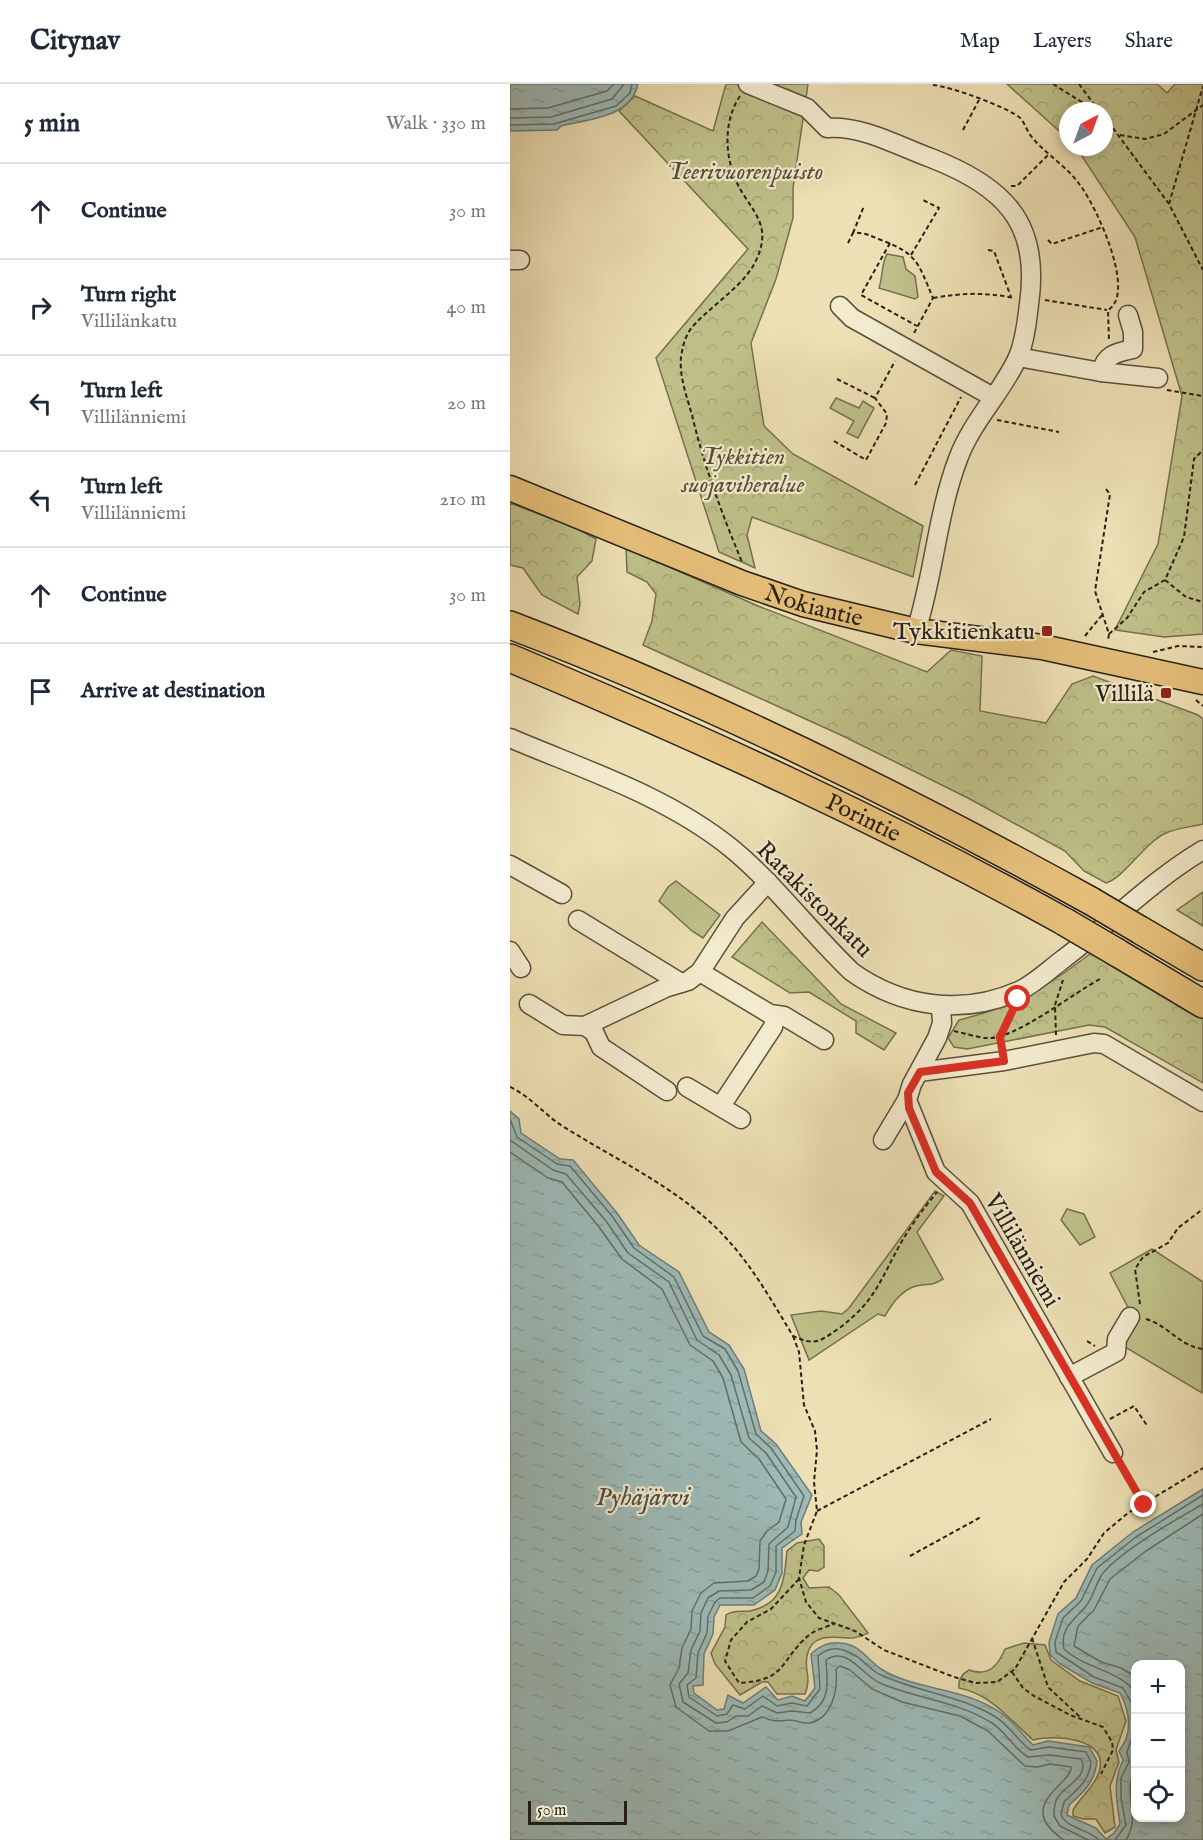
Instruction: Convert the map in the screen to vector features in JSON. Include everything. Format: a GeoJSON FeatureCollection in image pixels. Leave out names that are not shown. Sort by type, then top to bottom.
{"type":"FeatureCollection","features":[{"type":"Feature","properties":{"kind":"highway","name":"Porintie"},"geometry":{"type":"LineString","coordinates":[[510,625],[685,698],[802,751],[906,802],[1091,901],[1203,967]]}},
{"type":"Feature","properties":{"kind":"highway","name":"Porintie"},"geometry":{"type":"LineString","coordinates":[[510,658],[784,777],[972,870],[1203,1004]]}},
{"type":"Feature","properties":{"kind":"main road","name":"Nokiantie"},"geometry":{"type":"LineString","coordinates":[[510,488],[742,582],[823,609],[915,631],[1042,647],[1203,682]]}},
{"type":"Feature","properties":{"kind":"street"},"geometry":{"type":"LineString","coordinates":[[749,84],[807,108],[827,128],[846,126],[951,166],[981,181],[1001,198],[1024,231],[1030,248],[1032,266],[1018,357],[996,404],[961,451],[953,472],[915,631]]}},
{"type":"Feature","properties":{"kind":"street"},"geometry":{"type":"LineString","coordinates":[[840,306],[852,318],[902,351],[996,404]]}},
{"type":"Feature","properties":{"kind":"street"},"geometry":{"type":"LineString","coordinates":[[1101,372],[1104,360],[1110,355],[1133,349],[1133,332],[1128,315]]}},
{"type":"Feature","properties":{"kind":"street"},"geometry":{"type":"LineString","coordinates":[[1018,357],[1158,383]]}},
{"type":"Feature","properties":{"kind":"street","name":"Ratakistonkatu"},"geometry":{"type":"LineString","coordinates":[[510,738],[679,812],[730,848],[768,882],[852,972],[870,985],[941,1015],[1023,989],[1084,943],[1174,868],[1203,850]]}},
{"type":"Feature","properties":{"kind":"street"},"geometry":{"type":"LineString","coordinates":[[510,865],[562,894]]}},
{"type":"Feature","properties":{"kind":"street"},"geometry":{"type":"LineString","coordinates":[[529,1004],[563,1025],[585,1026],[665,988],[681,983],[700,972],[735,918],[768,882]]}},
{"type":"Feature","properties":{"kind":"street"},"geometry":{"type":"LineString","coordinates":[[578,920],[681,983]]}},
{"type":"Feature","properties":{"kind":"street"},"geometry":{"type":"LineString","coordinates":[[510,951],[521,968]]}},
{"type":"Feature","properties":{"kind":"street"},"geometry":{"type":"LineString","coordinates":[[700,972],[776,1016],[784,1016],[824,1040]]}},
{"type":"Feature","properties":{"kind":"street"},"geometry":{"type":"LineString","coordinates":[[883,1140],[907,1100],[912,1084],[920,1072],[941,1015]]}},
{"type":"Feature","properties":{"kind":"street"},"geometry":{"type":"LineString","coordinates":[[721,1106],[772,1027],[776,1016]]}},
{"type":"Feature","properties":{"kind":"street"},"geometry":{"type":"LineString","coordinates":[[585,1026],[594,1032],[600,1047],[667,1091]]}},
{"type":"Feature","properties":{"kind":"street"},"geometry":{"type":"LineString","coordinates":[[920,1072],[1004,1061],[1094,1043],[1104,1044],[1203,1102]]}},
{"type":"Feature","properties":{"kind":"street"},"geometry":{"type":"LineString","coordinates":[[687,1087],[741,1119]]}},
{"type":"Feature","properties":{"kind":"street","name":"Villilänniemi"},"geometry":{"type":"LineString","coordinates":[[907,1100],[936,1172],[970,1203],[1113,1453]]}},
{"type":"Feature","properties":{"kind":"street"},"geometry":{"type":"LineString","coordinates":[[1069,1377],[1116,1352],[1117,1339],[1137,1316]]}},
{"type":"Feature","properties":{"kind":"path"},"geometry":{"type":"LineString","coordinates":[[746,572],[699,450],[684,385],[681,359],[685,338],[693,326],[748,275],[759,254],[763,239],[761,226],[729,165],[728,134],[732,108],[749,84]]}},
{"type":"Feature","properties":{"kind":"path"},"geometry":{"type":"LineString","coordinates":[[1053,84],[1082,102]]}},
{"type":"Feature","properties":{"kind":"path"},"geometry":{"type":"LineString","coordinates":[[1079,84],[1091,102]]}},
{"type":"Feature","properties":{"kind":"path"},"geometry":{"type":"LineString","coordinates":[[933,85],[979,100],[1021,118],[1030,135],[1080,184],[1103,227],[1117,270],[1116,301],[1114,306],[1108,310],[990,293],[963,292],[933,298]]}},
{"type":"Feature","properties":{"kind":"path"},"geometry":{"type":"LineString","coordinates":[[1169,204],[1203,86]]}},
{"type":"Feature","properties":{"kind":"path"},"geometry":{"type":"LineString","coordinates":[[963,130],[979,100]]}},
{"type":"Feature","properties":{"kind":"path"},"geometry":{"type":"LineString","coordinates":[[1120,135],[1145,139],[1164,134],[1198,106],[1203,105]]}},
{"type":"Feature","properties":{"kind":"path"},"geometry":{"type":"LineString","coordinates":[[1113,128],[1169,204],[1203,270]]}},
{"type":"Feature","properties":{"kind":"path"},"geometry":{"type":"LineString","coordinates":[[1009,187],[1017,186],[1049,154]]}},
{"type":"Feature","properties":{"kind":"path"},"geometry":{"type":"LineString","coordinates":[[911,255],[939,208],[923,200]]}},
{"type":"Feature","properties":{"kind":"path"},"geometry":{"type":"LineString","coordinates":[[848,243],[864,206]]}},
{"type":"Feature","properties":{"kind":"path"},"geometry":{"type":"LineString","coordinates":[[1048,240],[1052,244],[1103,227]]}},
{"type":"Feature","properties":{"kind":"path"},"geometry":{"type":"LineString","coordinates":[[853,233],[863,232],[906,249],[918,263],[933,298]]}},
{"type":"Feature","properties":{"kind":"path"},"geometry":{"type":"LineString","coordinates":[[890,243],[861,295],[918,326]]}},
{"type":"Feature","properties":{"kind":"path"},"geometry":{"type":"LineString","coordinates":[[988,250],[994,251],[1011,297]]}},
{"type":"Feature","properties":{"kind":"path"},"geometry":{"type":"LineString","coordinates":[[874,398],[933,298]]}},
{"type":"Feature","properties":{"kind":"path"},"geometry":{"type":"LineString","coordinates":[[1108,310],[1110,355]]}},
{"type":"Feature","properties":{"kind":"path"},"geometry":{"type":"LineString","coordinates":[[834,441],[866,460],[886,423],[887,414],[874,398],[837,379]]}},
{"type":"Feature","properties":{"kind":"path"},"geometry":{"type":"LineString","coordinates":[[1158,383],[1203,396]]}},
{"type":"Feature","properties":{"kind":"path"},"geometry":{"type":"LineString","coordinates":[[915,485],[965,390]]}},
{"type":"Feature","properties":{"kind":"path"},"geometry":{"type":"LineString","coordinates":[[996,404],[994,419],[1059,432]]}},
{"type":"Feature","properties":{"kind":"path"},"geometry":{"type":"LineString","coordinates":[[1109,634],[1127,618],[1144,592],[1165,580],[1184,537],[1194,459],[1203,450]]}},
{"type":"Feature","properties":{"kind":"path"},"geometry":{"type":"LineString","coordinates":[[1100,641],[1108,642],[1109,634],[1095,591],[1110,494],[1107,489]]}},
{"type":"Feature","properties":{"kind":"path"},"geometry":{"type":"LineString","coordinates":[[1165,580],[1186,597],[1203,602]]}},
{"type":"Feature","properties":{"kind":"path"},"geometry":{"type":"LineString","coordinates":[[1084,637],[1102,615]]}},
{"type":"Feature","properties":{"kind":"path"},"geometry":{"type":"LineString","coordinates":[[1077,636],[1092,639]]}},
{"type":"Feature","properties":{"kind":"path"},"geometry":{"type":"LineString","coordinates":[[1163,654],[1152,652],[1178,646],[1203,647]]}},
{"type":"Feature","properties":{"kind":"path"},"geometry":{"type":"LineString","coordinates":[[1063,974],[1055,1005],[1057,1017],[1055,1031],[1057,1041],[1063,1049]]}},
{"type":"Feature","properties":{"kind":"path"},"geometry":{"type":"LineString","coordinates":[[941,1015],[952,1030],[987,1039],[1000,1037],[1031,1022],[1055,1005],[1102,978]]}},
{"type":"Feature","properties":{"kind":"path"},"geometry":{"type":"LineString","coordinates":[[1004,1061],[1000,1037],[1016,1004]]}},
{"type":"Feature","properties":{"kind":"path"},"geometry":{"type":"LineString","coordinates":[[510,1087],[531,1098],[562,1126],[665,1188],[712,1224],[741,1255],[793,1336],[800,1352],[804,1404],[815,1431],[817,1450],[814,1482],[817,1511],[804,1545],[800,1578],[807,1602],[819,1618],[855,1632],[884,1650],[954,1677],[976,1683],[996,1682],[1012,1671],[1064,1582],[1086,1558],[1104,1533],[1128,1513],[1203,1468]]}},
{"type":"Feature","properties":{"kind":"path"},"geometry":{"type":"LineString","coordinates":[[793,1336],[806,1342],[819,1342],[859,1314],[880,1285],[902,1240],[945,1181]]}},
{"type":"Feature","properties":{"kind":"path"},"geometry":{"type":"LineString","coordinates":[[1203,1209],[1178,1228],[1168,1243],[1143,1257],[1135,1269],[1137,1316],[1154,1321],[1183,1344],[1203,1349]]}},
{"type":"Feature","properties":{"kind":"path"},"geometry":{"type":"LineString","coordinates":[[1097,1426],[1134,1406],[1148,1427]]}},
{"type":"Feature","properties":{"kind":"path"},"geometry":{"type":"LineString","coordinates":[[817,1511],[991,1419]]}},
{"type":"Feature","properties":{"kind":"path"},"geometry":{"type":"LineString","coordinates":[[1113,1453],[1144,1505]]}},
{"type":"Feature","properties":{"kind":"path"},"geometry":{"type":"LineString","coordinates":[[910,1556],[981,1517]]}},
{"type":"Feature","properties":{"kind":"path"},"geometry":{"type":"LineString","coordinates":[[800,1578],[771,1609],[747,1622],[731,1640],[725,1661],[739,1683],[762,1682],[777,1673],[810,1634],[834,1624]]}},
{"type":"Feature","properties":{"kind":"path"},"geometry":{"type":"LineString","coordinates":[[1031,1638],[1048,1687],[1082,1719]]}},
{"type":"Feature","properties":{"kind":"path"},"geometry":{"type":"LineString","coordinates":[[1012,1671],[1023,1688],[1034,1696],[1103,1727],[1112,1742],[1113,1750],[1101,1774]]}},
{"type":"Feature","properties":{"kind":"green space","name":"Tykkitien suojaviheralue"},"geometry":{"type":"Polygon","coordinates":[[[726,84],[808,84],[793,188],[793,218],[776,279],[751,343],[764,426],[793,454],[923,526],[913,577],[752,517],[747,535],[755,568],[719,552],[656,358],[748,249],[619,111],[635,96],[713,131],[726,84]]]}},
{"type":"Feature","properties":{"kind":"green space"},"geometry":{"type":"Polygon","coordinates":[[[1007,84],[1157,84],[1167,93],[1175,84],[1203,84],[1203,634],[1164,637],[1115,630],[1158,544],[1182,396],[1135,237],[1082,156],[1113,156],[1113,102],[1059,102],[1059,131],[1007,84]]]}},
{"type":"Feature","properties":{"kind":"green space"},"geometry":{"type":"Polygon","coordinates":[[[887,254],[903,257],[906,269],[915,276],[918,297],[915,299],[879,288],[887,254]]]}},
{"type":"Feature","properties":{"kind":"green space"},"geometry":{"type":"Polygon","coordinates":[[[836,398],[859,408],[863,401],[874,408],[858,438],[847,433],[854,421],[830,408],[836,398]]]}},
{"type":"Feature","properties":{"kind":"green space"},"geometry":{"type":"Polygon","coordinates":[[[510,503],[576,528],[596,539],[592,561],[577,577],[580,604],[578,614],[542,595],[523,568],[510,565],[510,503]]]}},
{"type":"Feature","properties":{"kind":"green space"},"geometry":{"type":"Polygon","coordinates":[[[626,548],[758,606],[927,672],[951,650],[982,656],[980,711],[1046,723],[1072,684],[1093,676],[1198,715],[1203,719],[1203,824],[1166,833],[1150,844],[1113,880],[1106,883],[1084,871],[1065,851],[968,798],[843,736],[643,645],[652,621],[656,594],[647,582],[627,572],[626,548]]]}},
{"type":"Feature","properties":{"kind":"green space"},"geometry":{"type":"Polygon","coordinates":[[[676,881],[720,915],[703,938],[659,901],[668,887],[676,881]]]}},
{"type":"Feature","properties":{"kind":"green space"},"geometry":{"type":"Polygon","coordinates":[[[1203,892],[1203,926],[1177,910],[1203,892]]]}},
{"type":"Feature","properties":{"kind":"green space"},"geometry":{"type":"Polygon","coordinates":[[[762,922],[841,1004],[896,1033],[884,1050],[856,1033],[856,1021],[809,992],[790,993],[732,957],[762,922]]]}},
{"type":"Feature","properties":{"kind":"green space"},"geometry":{"type":"Polygon","coordinates":[[[1091,953],[1127,970],[1203,1019],[1203,1083],[1105,1027],[1089,1025],[967,1049],[954,1047],[948,1038],[959,1020],[1014,1002],[1044,986],[1091,953]]]}},
{"type":"Feature","properties":{"kind":"green space"},"geometry":{"type":"Polygon","coordinates":[[[935,1191],[944,1196],[917,1232],[943,1279],[906,1291],[885,1316],[878,1314],[809,1360],[791,1315],[821,1311],[842,1314],[849,1308],[935,1191]]]}},
{"type":"Feature","properties":{"kind":"green space"},"geometry":{"type":"Polygon","coordinates":[[[1067,1209],[1084,1214],[1095,1237],[1080,1245],[1061,1220],[1067,1209]]]}},
{"type":"Feature","properties":{"kind":"green space"},"geometry":{"type":"Polygon","coordinates":[[[1152,1249],[1203,1282],[1202,1393],[1120,1344],[1134,1319],[1110,1273],[1152,1249]]]}},
{"type":"Feature","properties":{"kind":"green space"},"geometry":{"type":"Polygon","coordinates":[[[819,1539],[824,1546],[824,1567],[818,1571],[809,1570],[803,1578],[809,1588],[829,1587],[839,1595],[868,1633],[854,1638],[824,1638],[813,1643],[807,1656],[808,1683],[805,1694],[777,1694],[768,1682],[762,1682],[740,1695],[715,1664],[711,1653],[725,1627],[726,1615],[761,1608],[770,1603],[780,1589],[783,1580],[787,1551],[797,1543],[819,1539]]]}},
{"type":"Feature","properties":{"kind":"green space"},"geometry":{"type":"Polygon","coordinates":[[[1024,1643],[1045,1645],[1051,1660],[1080,1681],[1118,1696],[1126,1721],[1116,1750],[1119,1762],[1110,1786],[1115,1827],[1105,1833],[1096,1819],[1073,1816],[1073,1810],[1094,1783],[1099,1772],[1100,1761],[1096,1752],[1089,1745],[1066,1739],[1033,1740],[990,1702],[959,1688],[962,1675],[969,1670],[987,1671],[996,1665],[1005,1649],[1024,1643]]]}},
{"type":"Feature","properties":{"kind":"water"},"geometry":{"type":"Polygon","coordinates":[[[510,84],[638,84],[627,104],[608,115],[561,126],[557,130],[510,131],[510,84]]]}},
{"type":"Feature","properties":{"kind":"water","name":"Pyhäjärvi"},"geometry":{"type":"Polygon","coordinates":[[[510,1111],[519,1119],[521,1133],[560,1159],[573,1160],[617,1213],[639,1245],[679,1272],[709,1332],[729,1345],[744,1369],[761,1431],[776,1444],[812,1495],[801,1522],[802,1534],[782,1548],[782,1573],[775,1590],[754,1605],[720,1605],[714,1617],[713,1634],[704,1654],[703,1685],[693,1686],[694,1693],[717,1710],[724,1709],[728,1695],[743,1703],[766,1687],[778,1700],[792,1696],[805,1701],[815,1688],[811,1654],[827,1644],[853,1646],[881,1669],[895,1676],[986,1704],[1006,1717],[1033,1745],[1048,1741],[1089,1747],[1097,1761],[1094,1775],[1084,1791],[1069,1805],[1067,1815],[1096,1828],[1106,1839],[1120,1824],[1116,1784],[1123,1760],[1119,1751],[1128,1730],[1126,1708],[1120,1693],[1092,1683],[1060,1664],[1050,1655],[1049,1642],[1058,1614],[1076,1598],[1092,1565],[1133,1532],[1203,1489],[1203,1840],[510,1840],[510,1111]]]}},
{"type":"Feature","properties":{"kind":"place","name":"Tykkitienkatu"},"geometry":{"type":"Point","coordinates":[1047,631]}},
{"type":"Feature","properties":{"kind":"place","name":"Villilä"},"geometry":{"type":"Point","coordinates":[1166,693]}},
{"type":"Feature","properties":{"kind":"route"},"geometry":{"type":"LineString","coordinates":[[1018,999],[1003,1026],[1000,1037],[1004,1061],[920,1072],[912,1084],[907,1100],[936,1172],[962,1193],[970,1203],[1144,1505]]}},
{"type":"Feature","properties":{"kind":"park label","name":"Teerivuorenpuisto"},"geometry":{"type":"Point","coordinates":[745,171]}}]}
